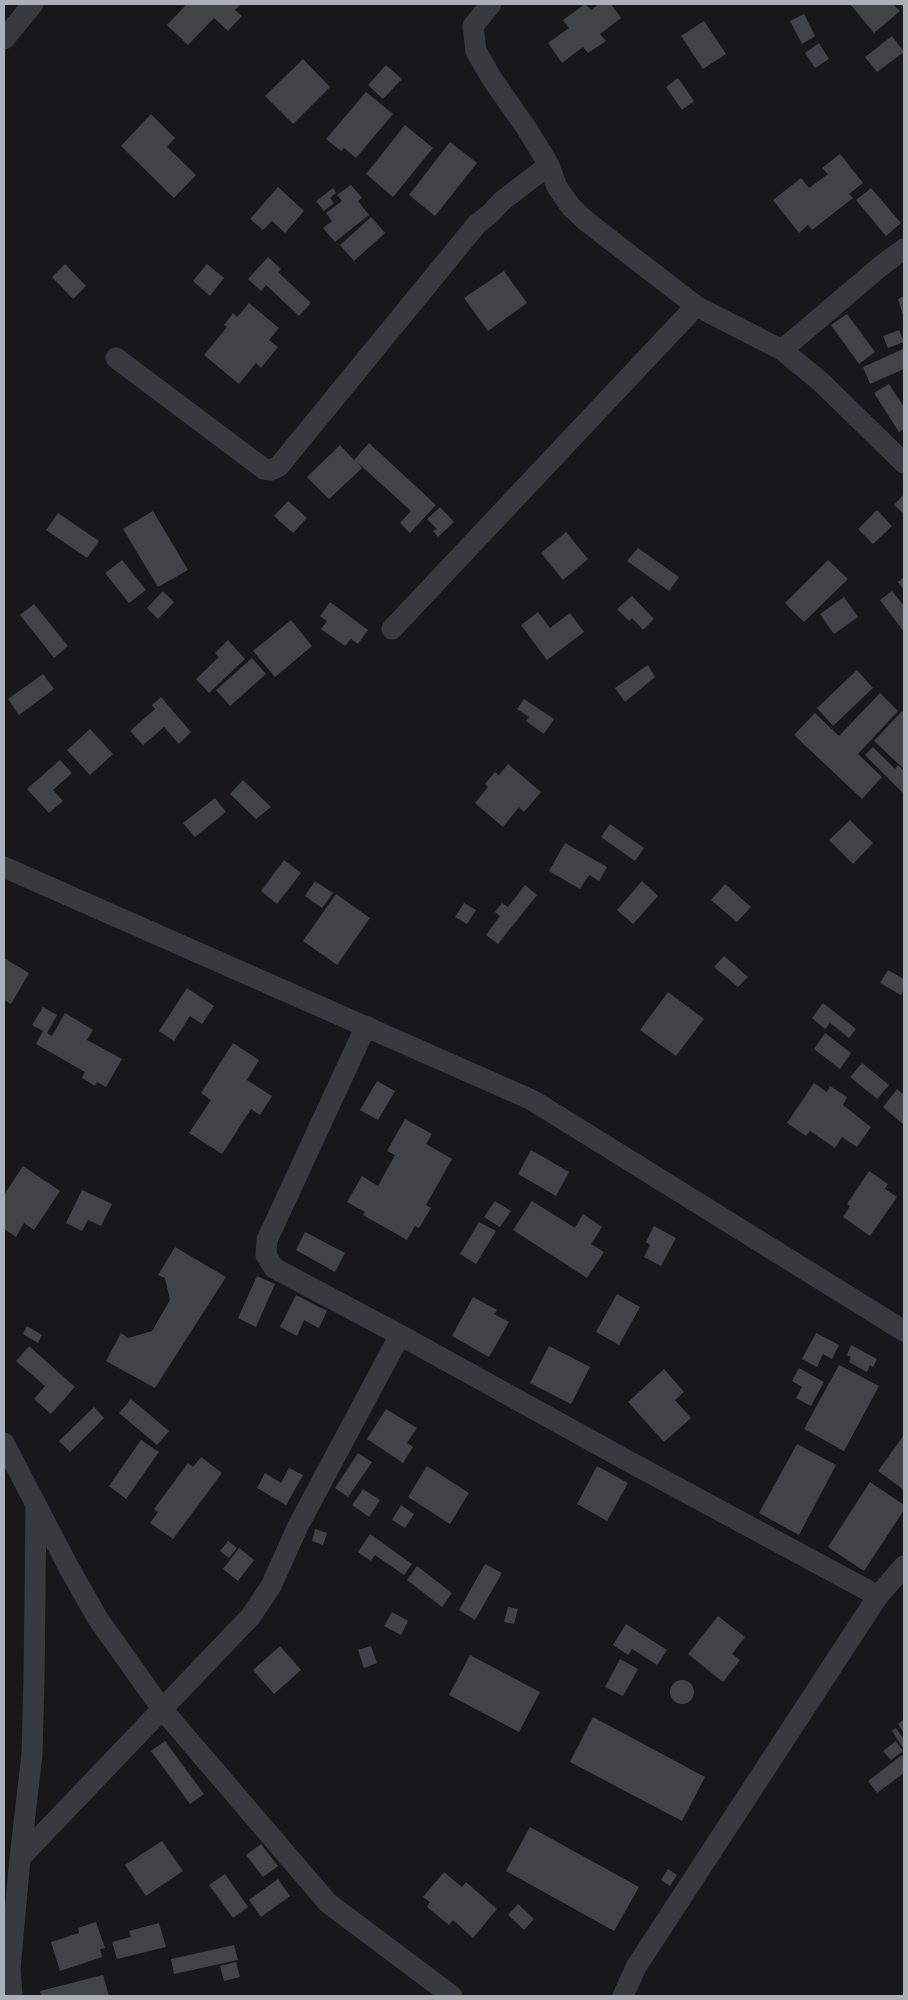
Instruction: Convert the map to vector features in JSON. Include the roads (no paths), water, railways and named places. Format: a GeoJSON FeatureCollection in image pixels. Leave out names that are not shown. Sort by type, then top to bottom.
{"type":"FeatureCollection","features":[{"type":"Feature","properties":{"kind":"street"},"geometry":{"type":"LineString","coordinates":[[4,39],[34,4]]}},
{"type":"Feature","properties":{"kind":"street"},"geometry":{"type":"LineString","coordinates":[[492,4],[473,26],[476,51],[492,79],[509,101],[549,165],[558,187],[571,207],[586,221],[696,306],[782,350],[821,382],[904,463]]}},
{"type":"Feature","properties":{"kind":"street"},"geometry":{"type":"LineString","coordinates":[[116,358],[264,469],[271,470],[279,466],[477,224],[502,201],[549,165]]}},
{"type":"Feature","properties":{"kind":"street"},"geometry":{"type":"LineString","coordinates":[[782,350],[875,271],[904,249]]}},
{"type":"Feature","properties":{"kind":"street"},"geometry":{"type":"LineString","coordinates":[[392,629],[696,306]]}},
{"type":"Feature","properties":{"kind":"street"},"geometry":{"type":"LineString","coordinates":[[4,867],[532,1100],[904,1331]]}},
{"type":"Feature","properties":{"kind":"street"},"geometry":{"type":"LineString","coordinates":[[366,1026],[267,1240],[266,1255],[274,1268],[878,1596]]}},
{"type":"Feature","properties":{"kind":"street"},"geometry":{"type":"LineString","coordinates":[[20,1858],[251,1616],[271,1586],[298,1526],[400,1335]]}},
{"type":"Feature","properties":{"kind":"street"},"geometry":{"type":"LineString","coordinates":[[5,1448],[98,1619],[162,1709],[328,1903],[452,1996]]}},
{"type":"Feature","properties":{"kind":"street"},"geometry":{"type":"LineString","coordinates":[[12,1996],[7,1970],[32,1754],[36,1503]]}},
{"type":"Feature","properties":{"kind":"street"},"geometry":{"type":"LineString","coordinates":[[624,1996],[636,1967],[878,1596],[904,1566]]}}]}
